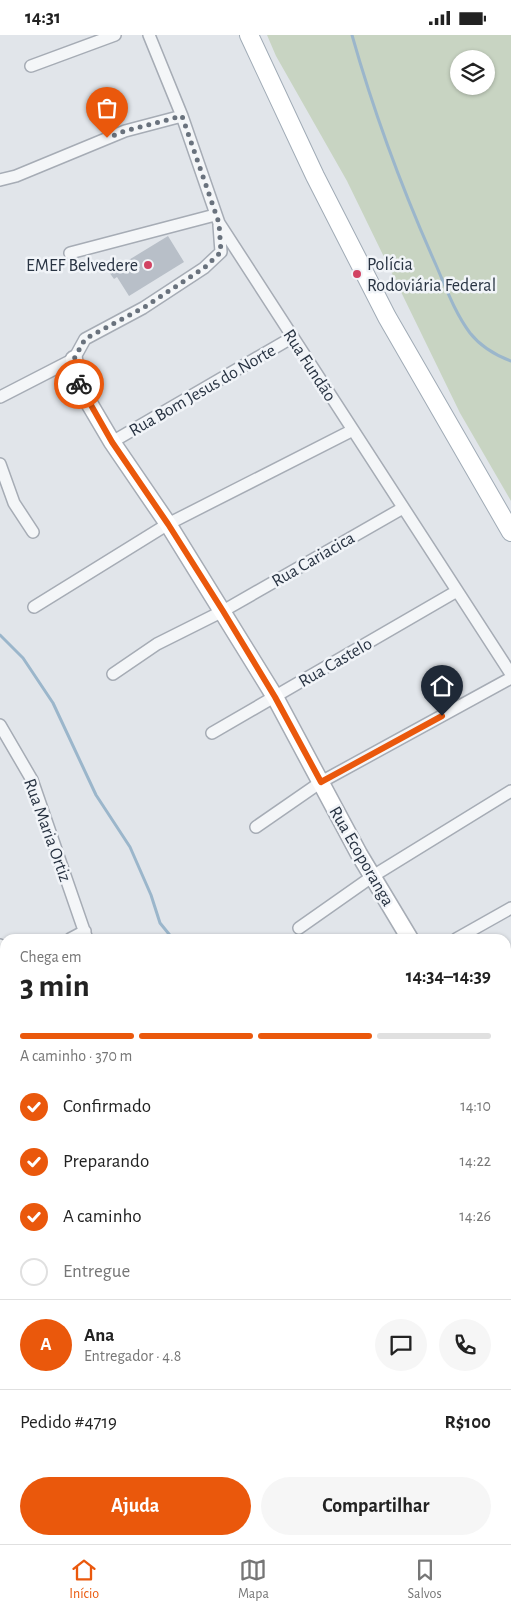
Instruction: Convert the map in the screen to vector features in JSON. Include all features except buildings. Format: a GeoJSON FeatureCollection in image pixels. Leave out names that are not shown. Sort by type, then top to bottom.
{"type":"FeatureCollection","features":[{"type":"Feature","properties":{"kind":"main road"},"geometry":{"type":"LineString","coordinates":[[248,35],[274,92],[388,317],[511,532]]}},
{"type":"Feature","properties":{"kind":"main road"},"geometry":{"type":"LineString","coordinates":[[254,35],[274,92]]}},
{"type":"Feature","properties":{"kind":"street"},"geometry":{"type":"LineString","coordinates":[[31,65],[115,35]]}},
{"type":"Feature","properties":{"kind":"street","name":"Rua Fundão"},"geometry":{"type":"LineString","coordinates":[[150,35],[182,116],[217,219],[511,676]]}},
{"type":"Feature","properties":{"kind":"street"},"geometry":{"type":"LineString","coordinates":[[0,180],[16,176],[125,131],[182,116]]}},
{"type":"Feature","properties":{"kind":"street"},"geometry":{"type":"LineString","coordinates":[[0,397],[74,359],[85,339],[143,308],[204,268],[221,252],[217,219],[70,253]]}},
{"type":"Feature","properties":{"kind":"street","name":"Rua Bom Jesus do Norte"},"geometry":{"type":"LineString","coordinates":[[112,442],[293,337]]}},
{"type":"Feature","properties":{"kind":"street","name":"Rua Ecoporanga"},"geometry":{"type":"LineString","coordinates":[[74,359],[79,386],[112,442],[168,524],[275,697],[372,876],[407,934]]}},
{"type":"Feature","properties":{"kind":"street"},"geometry":{"type":"LineString","coordinates":[[34,607],[168,524],[353,430]]}},
{"type":"Feature","properties":{"kind":"street"},"geometry":{"type":"LineString","coordinates":[[0,464],[14,503],[33,532]]}},
{"type":"Feature","properties":{"kind":"street","name":"Rua Cariacica"},"geometry":{"type":"LineString","coordinates":[[113,673],[157,644],[223,611],[404,508]]}},
{"type":"Feature","properties":{"kind":"street","name":"Rua Castelo"},"geometry":{"type":"LineString","coordinates":[[212,733],[457,591]]}},
{"type":"Feature","properties":{"kind":"street"},"geometry":{"type":"LineString","coordinates":[[256,827],[321,782],[511,676]]}},
{"type":"Feature","properties":{"kind":"street","name":"Rua Maria Ortiz"},"geometry":{"type":"LineString","coordinates":[[0,725],[32,780],[86,934]]}},
{"type":"Feature","properties":{"kind":"street"},"geometry":{"type":"LineString","coordinates":[[299,928],[372,876],[511,791]]}},
{"type":"Feature","properties":{"kind":"street"},"geometry":{"type":"LineString","coordinates":[[465,934],[511,908]]}},
{"type":"Feature","properties":{"kind":"green space"},"geometry":{"type":"Polygon","coordinates":[[[267,35],[511,35],[511,501],[460,413],[347,181],[276,56],[267,35]]]}},
{"type":"Feature","properties":{"kind":"waterway"},"geometry":{"type":"LineString","coordinates":[[352,35],[380,123],[401,180],[455,309],[470,333],[479,342],[494,353],[511,361]]}},
{"type":"Feature","properties":{"kind":"waterway"},"geometry":{"type":"LineString","coordinates":[[0,635],[23,658],[53,703],[96,795],[130,847],[151,895],[160,923],[169,934]]}},
{"type":"Feature","properties":{"kind":"way so far"},"geometry":{"type":"LineString","coordinates":[[79,384],[74,359],[85,339],[143,308],[204,268],[221,252],[219,223],[182,116],[125,131],[107,138]]}},
{"type":"Feature","properties":{"kind":"place","name":"EMEF Belvedere"},"geometry":{"type":"Point","coordinates":[148,265]}},
{"type":"Feature","properties":{"kind":"place","name":"Polícia Rodoviária Federal"},"geometry":{"type":"Point","coordinates":[357,274]}},
{"type":"Feature","properties":{"kind":"route"},"geometry":{"type":"LineString","coordinates":[[79,384],[112,442],[168,524],[223,611],[275,697],[321,782],[442,716]]}}]}
